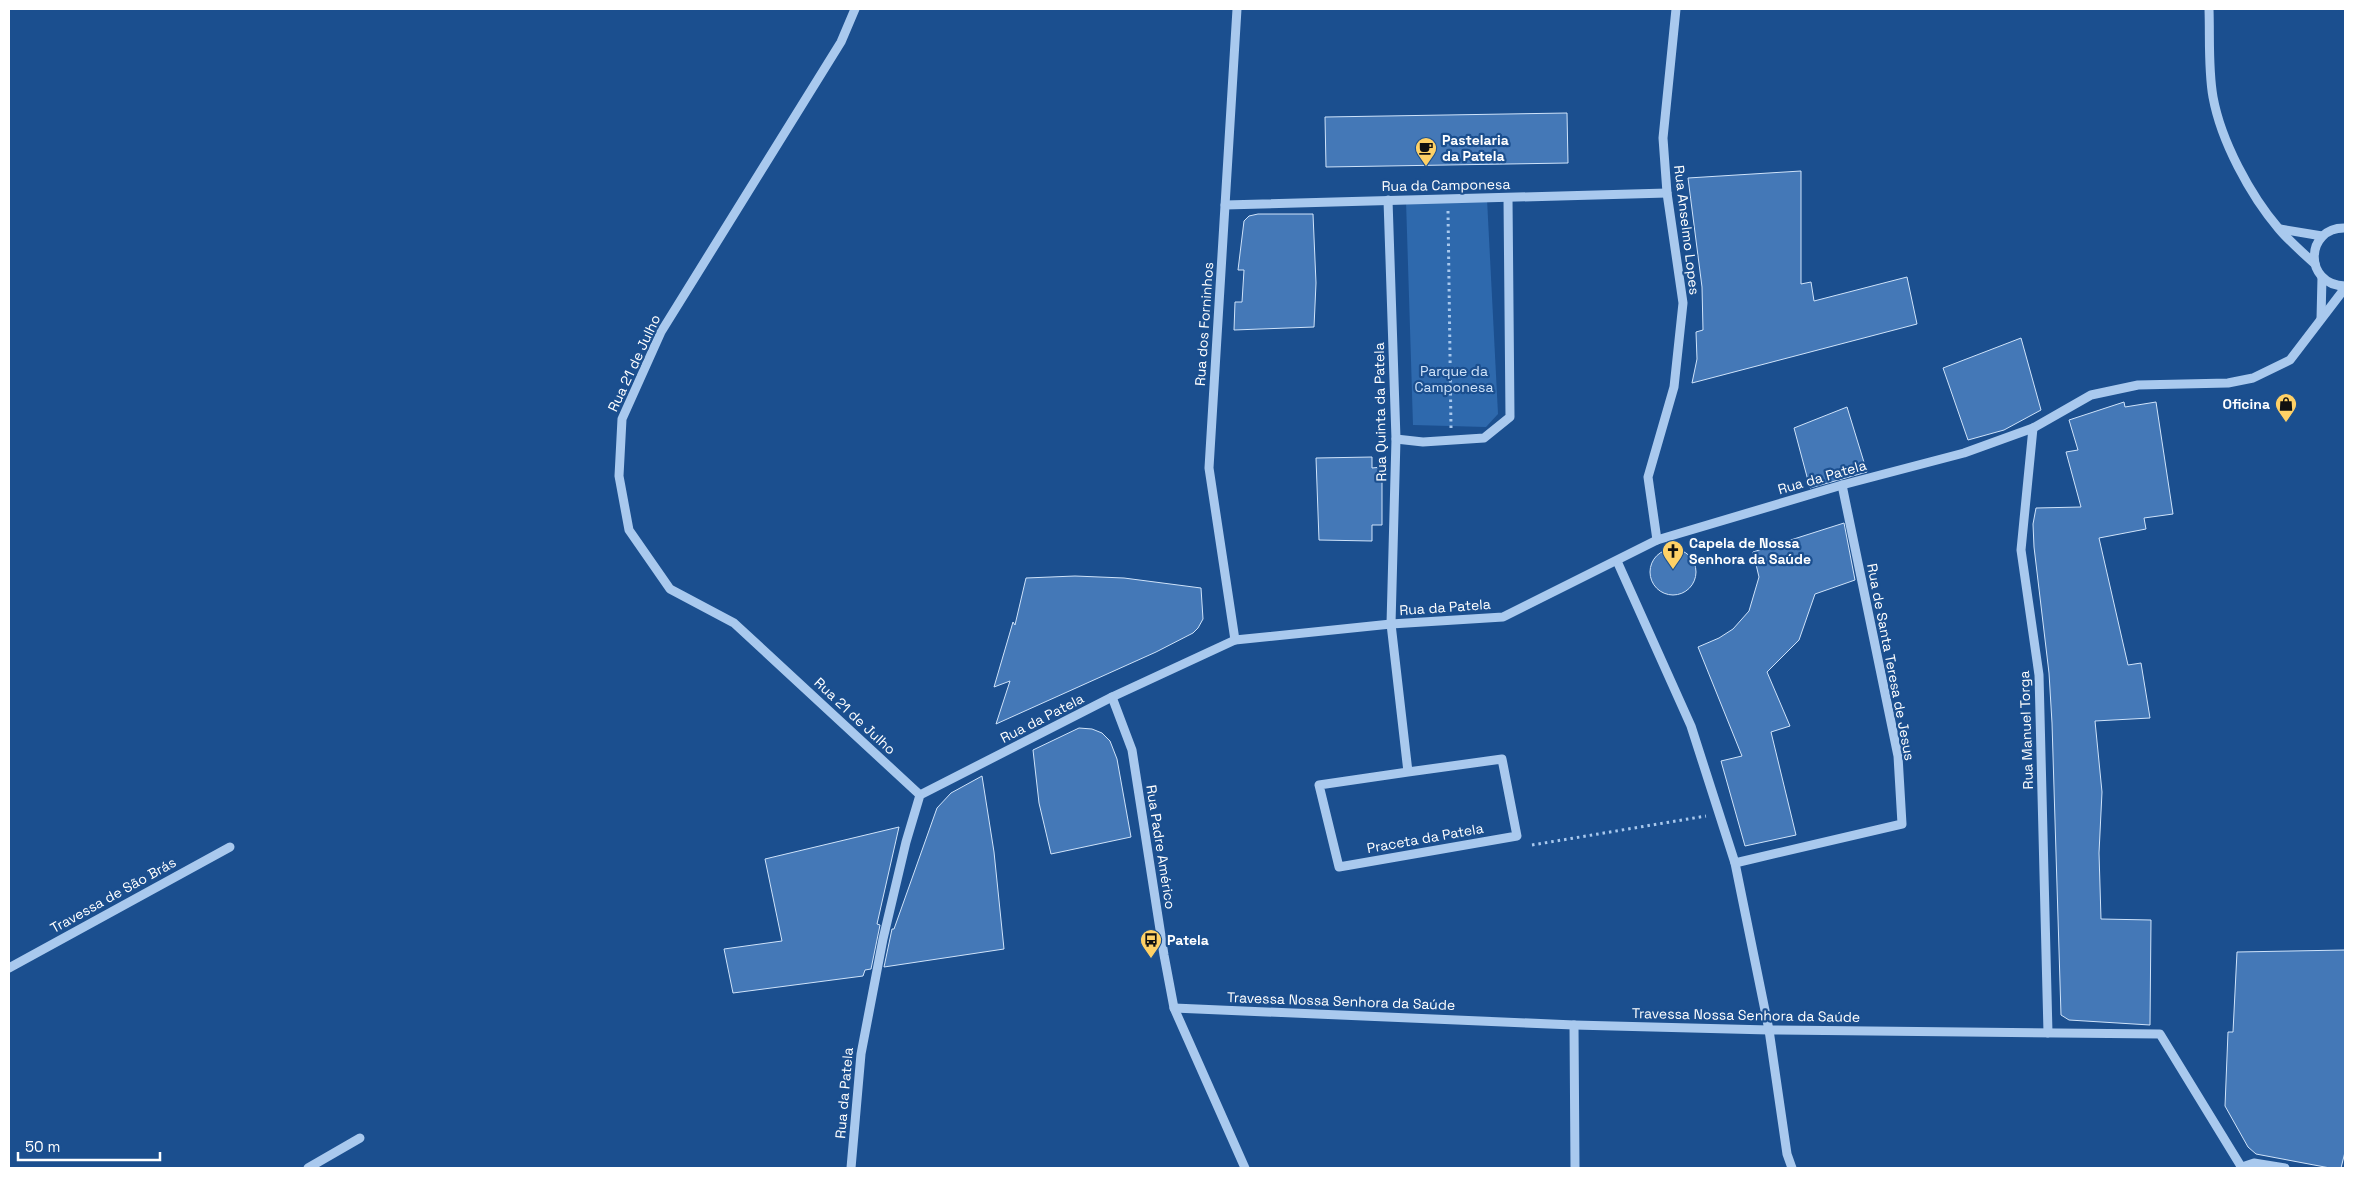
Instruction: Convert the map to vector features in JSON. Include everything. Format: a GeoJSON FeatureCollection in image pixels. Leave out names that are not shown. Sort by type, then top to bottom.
{"type":"FeatureCollection","features":[{"type":"Feature","properties":{"kind":"street","name":"Rua 21 de Julho"},"geometry":{"type":"LineString","coordinates":[[855,9],[841,42],[661,332],[622,419],[618,476],[629,530],[670,589],[734,623],[920,795]]}},
{"type":"Feature","properties":{"kind":"street","name":"Rua dos Forninhos"},"geometry":{"type":"LineString","coordinates":[[1235,640],[1209,468],[1237,9]]}},
{"type":"Feature","properties":{"kind":"street","name":"Rua Anselmo Lopes"},"geometry":{"type":"LineString","coordinates":[[1657,540],[1648,477],[1674,387],[1683,303],[1667,193],[1663,138],[1676,9]]}},
{"type":"Feature","properties":{"kind":"street"},"geometry":{"type":"LineString","coordinates":[[2209,9],[2213,97],[2224,134],[2241,171],[2260,203],[2280,229],[2314,264],[2322,277],[2338,286],[2345,287]]}},
{"type":"Feature","properties":{"kind":"street","name":"Rua da Camponesa"},"geometry":{"type":"LineString","coordinates":[[1226,205],[1667,193]]}},
{"type":"Feature","properties":{"kind":"street"},"geometry":{"type":"LineString","coordinates":[[1396,439],[1423,442],[1484,438],[1510,417],[1508,198]]}},
{"type":"Feature","properties":{"kind":"street","name":"Rua Quinta da Patela"},"geometry":{"type":"LineString","coordinates":[[1388,200],[1396,439],[1391,624]]}},
{"type":"Feature","properties":{"kind":"street"},"geometry":{"type":"LineString","coordinates":[[2314,264],[2316,244],[2322,236],[2330,230],[2345,228]]}},
{"type":"Feature","properties":{"kind":"street"},"geometry":{"type":"LineString","coordinates":[[2280,229],[2322,236]]}},
{"type":"Feature","properties":{"kind":"street"},"geometry":{"type":"LineString","coordinates":[[2321,320],[2322,277]]}},
{"type":"Feature","properties":{"kind":"street","name":"Rua da Patela"},"geometry":{"type":"LineString","coordinates":[[851,1168],[861,1054],[883,938],[906,842],[920,795],[1112,698],[1235,640],[1391,624],[1503,617],[1657,540],[1842,485],[1964,453],[2033,428],[2091,395],[2138,385],[2228,383],[2252,378],[2290,360],[2345,287]]}},
{"type":"Feature","properties":{"kind":"street","name":"Rua Manuel Torga"},"geometry":{"type":"LineString","coordinates":[[2033,428],[2020,550],[2039,675],[2048,1033]]}},
{"type":"Feature","properties":{"kind":"street","name":"Rua de Santa Teresa de Jesus"},"geometry":{"type":"LineString","coordinates":[[1735,863],[1902,824],[1898,756],[1842,485]]}},
{"type":"Feature","properties":{"kind":"street"},"geometry":{"type":"LineString","coordinates":[[1617,561],[1691,726],[1735,863],[1769,1030],[1787,1154],[1792,1168]]}},
{"type":"Feature","properties":{"kind":"street"},"geometry":{"type":"LineString","coordinates":[[1391,624],[1408,772]]}},
{"type":"Feature","properties":{"kind":"street","name":"Rua Padre Américo"},"geometry":{"type":"LineString","coordinates":[[1112,698],[1132,750],[1174,1008],[1245,1168]]}},
{"type":"Feature","properties":{"kind":"street","name":"Praceta da Patela"},"geometry":{"type":"LineString","coordinates":[[1502,759],[1517,836],[1339,867],[1319,785],[1408,772],[1502,759]]}},
{"type":"Feature","properties":{"kind":"street","name":"Travessa de São Brás"},"geometry":{"type":"LineString","coordinates":[[9,968],[230,847]]}},
{"type":"Feature","properties":{"kind":"street","name":"Travessa Nossa Senhora da Saúde"},"geometry":{"type":"LineString","coordinates":[[1174,1008],[1769,1030],[2160,1034],[2242,1168]]}},
{"type":"Feature","properties":{"kind":"street"},"geometry":{"type":"LineString","coordinates":[[1574,1024],[1575,1168]]}},
{"type":"Feature","properties":{"kind":"street"},"geometry":{"type":"LineString","coordinates":[[308,1168],[360,1138]]}},
{"type":"Feature","properties":{"kind":"street"},"geometry":{"type":"LineString","coordinates":[[2242,1168],[2254,1163],[2285,1168]]}},
{"type":"Feature","properties":{"kind":"path"},"geometry":{"type":"LineString","coordinates":[[1448,199],[1452,441]]}},
{"type":"Feature","properties":{"kind":"path"},"geometry":{"type":"LineString","coordinates":[[1532,845],[1719,814]]}},
{"type":"Feature","properties":{"kind":"green space","name":"Parque da Camponesa"},"geometry":{"type":"Polygon","coordinates":[[[1487,199],[1498,414],[1486,427],[1413,425],[1406,200],[1487,199]]]}},
{"type":"Feature","properties":{"kind":"building"},"geometry":{"type":"Polygon","coordinates":[[[1567,113],[1568,163],[1326,167],[1325,117],[1567,113]]]}},
{"type":"Feature","properties":{"kind":"building"},"geometry":{"type":"Polygon","coordinates":[[[1801,171],[1801,284],[1811,282],[1814,301],[1907,277],[1917,324],[1692,383],[1697,359],[1696,332],[1703,330],[1702,287],[1688,178],[1801,171]]]}},
{"type":"Feature","properties":{"kind":"building"},"geometry":{"type":"Polygon","coordinates":[[[1258,214],[1313,214],[1316,283],[1314,327],[1234,330],[1235,302],[1242,302],[1244,270],[1238,270],[1244,221],[1249,216],[1258,214]]]}},
{"type":"Feature","properties":{"kind":"building"},"geometry":{"type":"Polygon","coordinates":[[[2021,338],[2041,410],[2004,430],[1968,440],[1943,368],[2021,338]]]}},
{"type":"Feature","properties":{"kind":"building"},"geometry":{"type":"Polygon","coordinates":[[[2124,402],[2125,407],[2156,402],[2173,514],[2144,518],[2146,529],[2099,538],[2128,665],[2141,663],[2150,718],[2095,721],[2102,792],[2099,853],[2101,919],[2151,920],[2150,1025],[2069,1020],[2061,1015],[2052,723],[2049,673],[2033,524],[2036,508],[2081,507],[2066,452],[2078,450],[2069,420],[2124,402]]]}},
{"type":"Feature","properties":{"kind":"building"},"geometry":{"type":"Polygon","coordinates":[[[1847,407],[1867,472],[1810,488],[1794,428],[1847,407]]]}},
{"type":"Feature","properties":{"kind":"building"},"geometry":{"type":"Polygon","coordinates":[[[1372,457],[1372,468],[1382,467],[1382,525],[1372,525],[1372,541],[1319,540],[1316,458],[1372,457]]]}},
{"type":"Feature","properties":{"kind":"building"},"geometry":{"type":"Polygon","coordinates":[[[1844,523],[1855,580],[1815,594],[1799,640],[1767,672],[1790,726],[1771,732],[1796,835],[1745,846],[1721,761],[1742,756],[1698,647],[1719,638],[1733,629],[1749,611],[1759,577],[1753,552],[1844,523]]]}},
{"type":"Feature","properties":{"kind":"building","name":"Capela de Nossa Senhora da Saúde"},"geometry":{"type":"Polygon","coordinates":[[[1668,549],[1678,549],[1692,559],[1696,572],[1692,585],[1686,591],[1678,595],[1668,595],[1654,585],[1650,577],[1650,567],[1660,553],[1668,549]]]}},
{"type":"Feature","properties":{"kind":"building"},"geometry":{"type":"Polygon","coordinates":[[[1075,576],[1124,578],[1201,588],[1203,619],[1193,633],[1156,652],[996,724],[1010,681],[994,687],[1013,622],[1015,625],[1026,578],[1075,576]]]}},
{"type":"Feature","properties":{"kind":"building"},"geometry":{"type":"Polygon","coordinates":[[[1079,728],[1092,729],[1102,733],[1110,741],[1117,759],[1131,837],[1051,854],[1039,803],[1033,750],[1079,728]]]}},
{"type":"Feature","properties":{"kind":"building"},"geometry":{"type":"Polygon","coordinates":[[[982,776],[994,852],[1004,949],[884,967],[892,929],[894,929],[937,808],[951,793],[982,776]]]}},
{"type":"Feature","properties":{"kind":"building"},"geometry":{"type":"Polygon","coordinates":[[[899,827],[877,924],[880,925],[871,969],[865,970],[863,976],[733,993],[724,949],[782,941],[765,859],[899,827]]]}},
{"type":"Feature","properties":{"kind":"building"},"geometry":{"type":"Polygon","coordinates":[[[2345,950],[2345,1152],[2341,1168],[2330,1168],[2256,1154],[2248,1147],[2225,1106],[2228,1032],[2233,1032],[2237,952],[2345,950]]]}},
{"type":"Feature","properties":{"kind":"place","name":"Pastelaria da Patela"},"geometry":{"type":"Point","coordinates":[1426,167]}},
{"type":"Feature","properties":{"kind":"place","name":"Oficina"},"geometry":{"type":"Point","coordinates":[2286,423]}},
{"type":"Feature","properties":{"kind":"place","name":"Capela de Nossa Senhora da Saúde"},"geometry":{"type":"Point","coordinates":[1673,570]}},
{"type":"Feature","properties":{"kind":"place","name":"Patela"},"geometry":{"type":"Point","coordinates":[1151,959]}}]}
